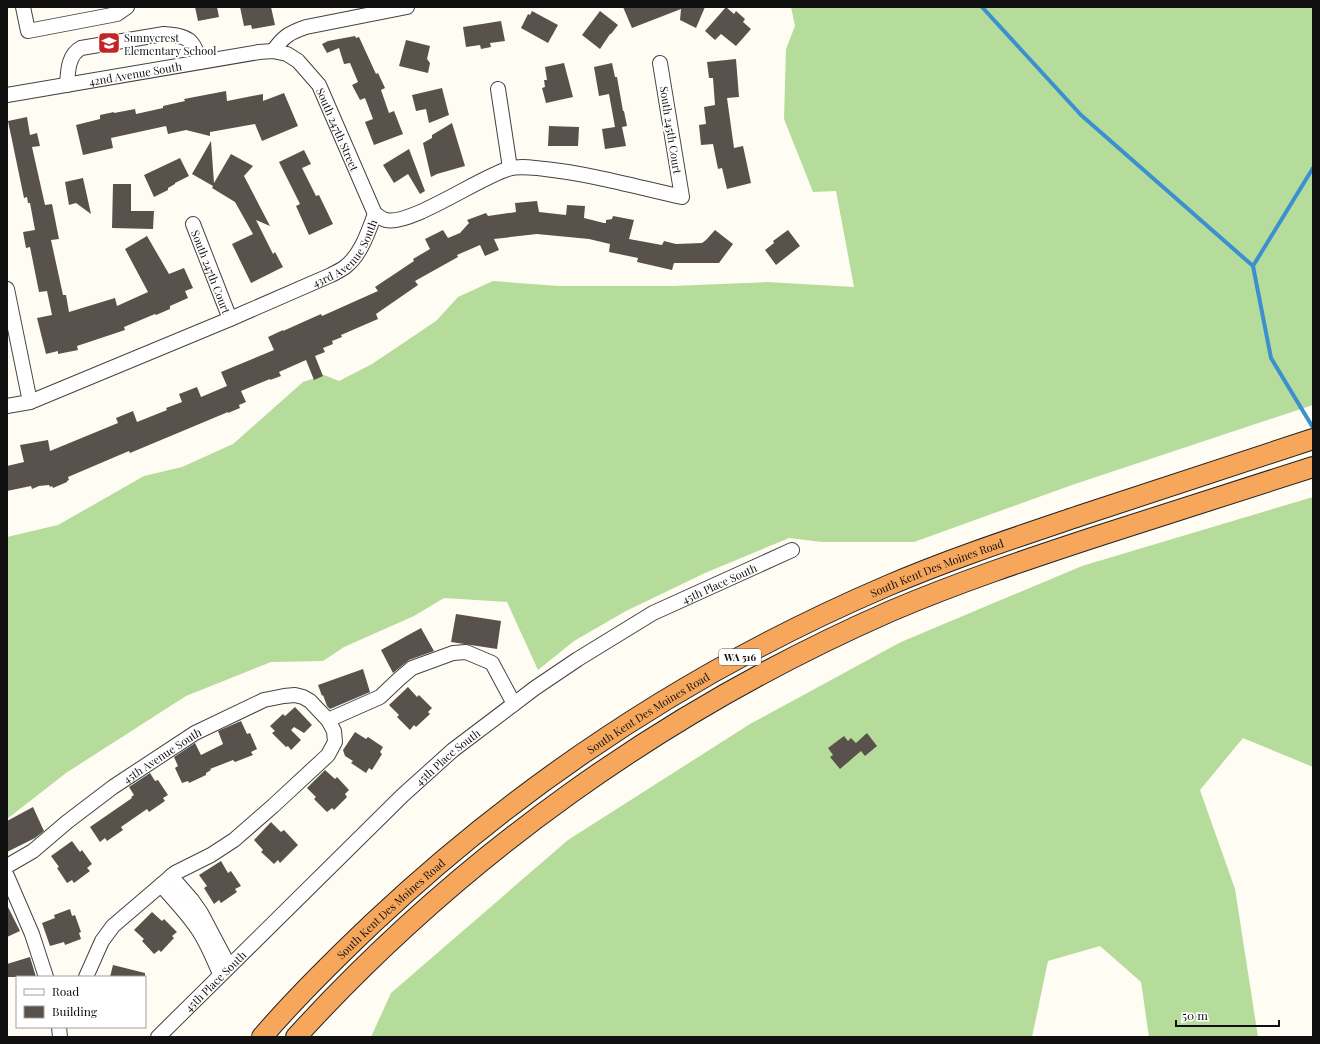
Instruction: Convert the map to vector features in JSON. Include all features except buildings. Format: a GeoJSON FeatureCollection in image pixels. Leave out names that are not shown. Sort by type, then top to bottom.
{"type":"FeatureCollection","features":[{"type":"Feature","properties":{"kind":"highway","name":"South Kent Des Moines Road"},"geometry":{"type":"LineString","coordinates":[[262,1037],[296,999],[350,945],[401,897],[461,845],[526,794],[603,740],[664,700],[730,662],[795,628],[888,585],[981,549],[1313,439]]}},
{"type":"Feature","properties":{"kind":"highway","name":"South Kent Des Moines Road"},"geometry":{"type":"LineString","coordinates":[[296,1037],[382,948],[434,901],[490,854],[559,800],[676,722],[742,684],[832,638],[893,610],[966,581],[1029,559],[1313,467]]}},
{"type":"Feature","properties":{"kind":"street"},"geometry":{"type":"LineString","coordinates":[[23,7],[28,31],[117,14],[127,7]]}},
{"type":"Feature","properties":{"kind":"street"},"geometry":{"type":"LineString","coordinates":[[273,51],[281,40],[291,32],[306,27],[407,7]]}},
{"type":"Feature","properties":{"kind":"street"},"geometry":{"type":"LineString","coordinates":[[67,85],[71,58],[76,51],[81,48],[164,34],[174,35],[183,37],[192,42],[195,46],[200,62]]}},
{"type":"Feature","properties":{"kind":"street","name":"42nd Avenue South"},"geometry":{"type":"LineString","coordinates":[[7,95],[258,52],[273,51],[287,54]]}},
{"type":"Feature","properties":{"kind":"street","name":"South 247th Street"},"geometry":{"type":"LineString","coordinates":[[287,54],[298,61],[319,85],[375,214]]}},
{"type":"Feature","properties":{"kind":"street","name":"South 245th Court"},"geometry":{"type":"LineString","coordinates":[[660,62],[682,197]]}},
{"type":"Feature","properties":{"kind":"street"},"geometry":{"type":"LineString","coordinates":[[498,90],[510,168]]}},
{"type":"Feature","properties":{"kind":"street","name":"43rd Avenue South"},"geometry":{"type":"LineString","coordinates":[[7,406],[30,402],[230,319],[331,275],[345,267],[356,254],[367,235],[375,214],[385,220],[396,220],[411,216],[494,174],[510,168],[527,167],[572,172],[682,197]]}},
{"type":"Feature","properties":{"kind":"street","name":"South 247th Court"},"geometry":{"type":"LineString","coordinates":[[193,224],[230,319]]}},
{"type":"Feature","properties":{"kind":"street"},"geometry":{"type":"LineString","coordinates":[[7,289],[30,402]]}},
{"type":"Feature","properties":{"kind":"street","name":"45th Place South"},"geometry":{"type":"LineString","coordinates":[[158,1037],[418,781],[453,750],[514,704],[578,659],[653,613],[792,550]]}},
{"type":"Feature","properties":{"kind":"street"},"geometry":{"type":"LineString","coordinates":[[328,720],[380,697],[412,668],[453,652],[466,652],[492,663],[514,704]]}},
{"type":"Feature","properties":{"kind":"street","name":"45th Avenue South"},"geometry":{"type":"LineString","coordinates":[[7,866],[33,851],[66,822],[113,787],[195,733],[256,703],[277,696],[299,696],[310,702],[328,720],[334,731],[335,739],[331,750],[320,763],[234,840],[211,855],[182,869],[113,926],[102,941],[86,976]]}},
{"type":"Feature","properties":{"kind":"street"},"geometry":{"type":"LineString","coordinates":[[7,876],[32,934],[46,976]]}},
{"type":"Feature","properties":{"kind":"street"},"geometry":{"type":"LineString","coordinates":[[166,881],[192,900],[201,913],[225,970]]}},
{"type":"Feature","properties":{"kind":"green space"},"geometry":{"type":"Polygon","coordinates":[[[791,7],[1313,7],[1313,405],[1072,485],[914,542],[822,542],[789,538],[705,573],[626,611],[574,641],[538,670],[507,602],[444,598],[414,616],[344,647],[323,661],[271,662],[186,696],[66,773],[7,819],[7,537],[58,525],[144,476],[182,467],[233,444],[303,382],[324,375],[339,381],[372,364],[436,321],[458,297],[493,281],[559,286],[673,286],[767,282],[854,287],[836,191],[813,192],[784,119],[786,49],[795,26],[791,7]]]}},
{"type":"Feature","properties":{"kind":"green space"},"geometry":{"type":"Polygon","coordinates":[[[1313,497],[1313,767],[1243,738],[1200,790],[1235,889],[1258,1037],[1149,1037],[1141,982],[1100,946],[1048,961],[1032,1037],[371,1037],[391,993],[568,840],[750,724],[901,642],[1082,566],[1313,497]]]}},
{"type":"Feature","properties":{"kind":"waterway"},"geometry":{"type":"LineString","coordinates":[[982,7],[1081,115],[1253,266],[1271,358],[1312,426]]}},
{"type":"Feature","properties":{"kind":"waterway"},"geometry":{"type":"LineString","coordinates":[[1253,266],[1313,168]]}},
{"type":"Feature","properties":{"kind":"place","name":"Sunnycrest Elementary School"},"geometry":{"type":"Point","coordinates":[109,43]}}]}
